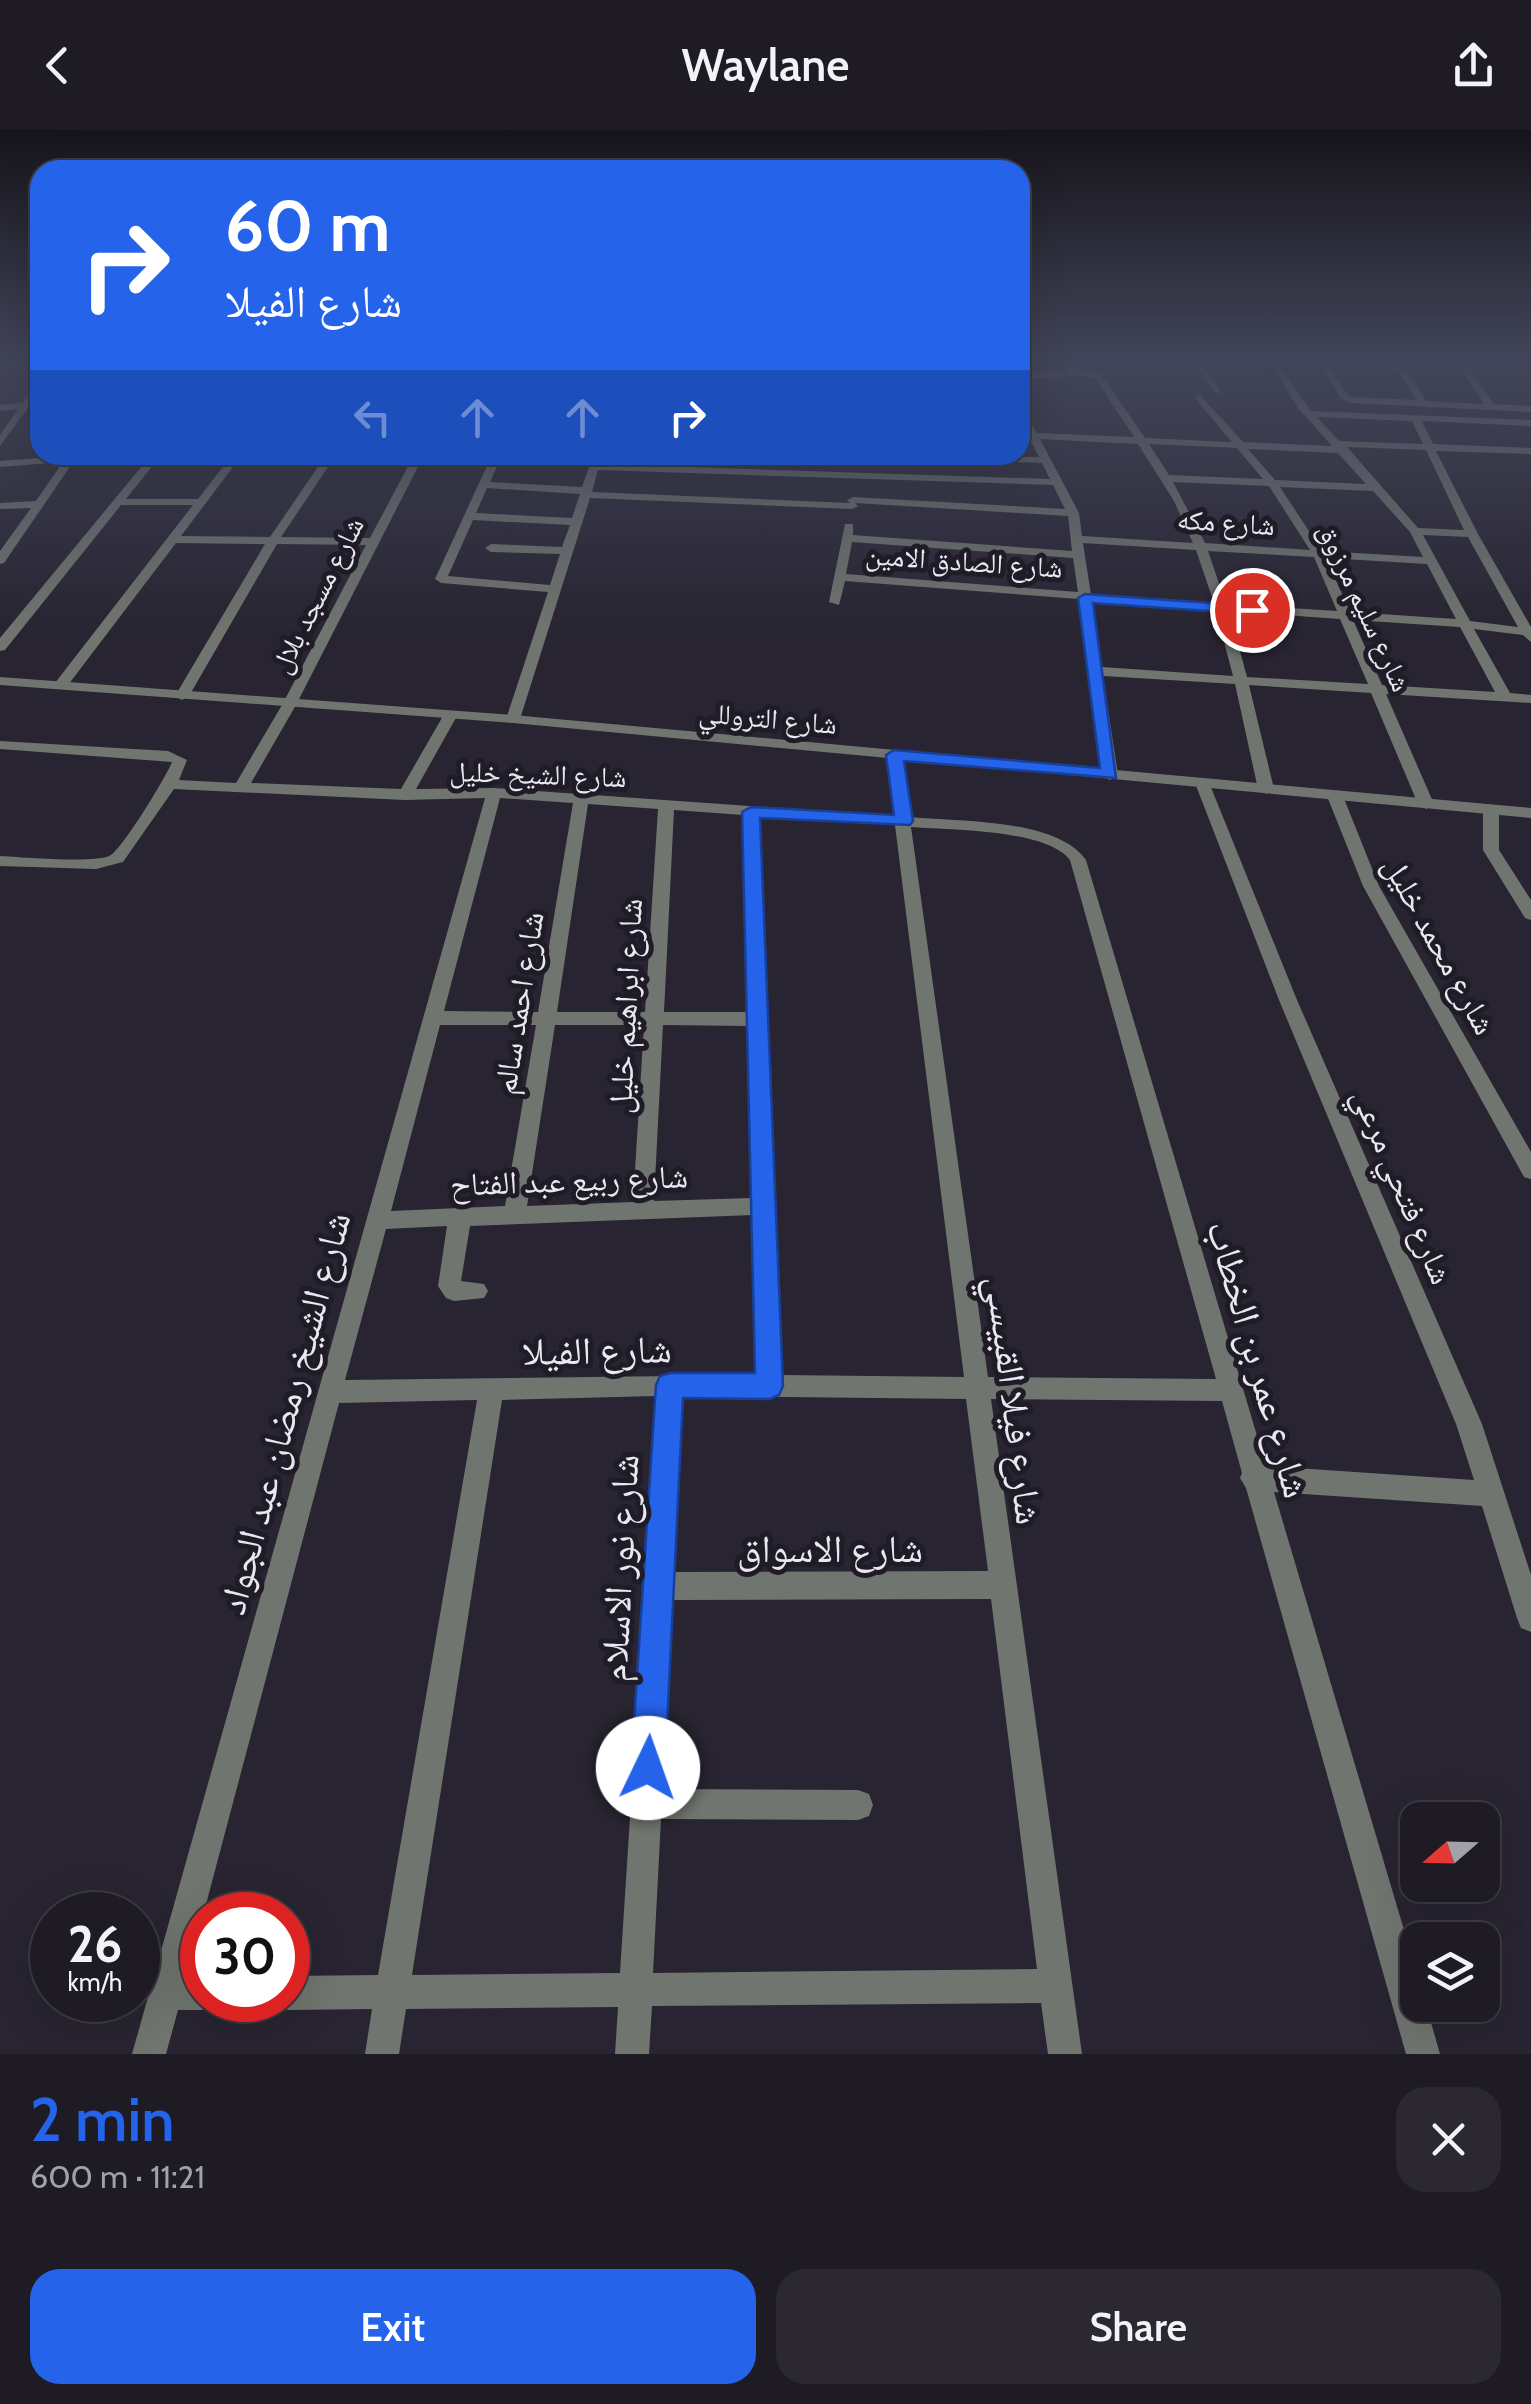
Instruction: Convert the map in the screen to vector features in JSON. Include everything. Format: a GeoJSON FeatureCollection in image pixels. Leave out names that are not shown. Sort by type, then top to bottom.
{"type":"FeatureCollection","features":[{"type":"Feature","properties":{"kind":"street"},"geometry":{"type":"LineString","coordinates":[[1040,453],[1073,513],[1110,774]]}},
{"type":"Feature","properties":{"kind":"street"},"geometry":{"type":"LineString","coordinates":[[1149,453],[1167,478],[1200,544],[1241,681],[1266,789]]}},
{"type":"Feature","properties":{"kind":"street","name":"شارع سليم مرزوق"},"geometry":{"type":"LineString","coordinates":[[1249,453],[1318,553],[1426,804]]}},
{"type":"Feature","properties":{"kind":"street"},"geometry":{"type":"LineString","coordinates":[[1347,453],[1415,530],[1504,698]]}},
{"type":"Feature","properties":{"kind":"street"},"geometry":{"type":"LineString","coordinates":[[1431,453],[1529,635]]}},
{"type":"Feature","properties":{"kind":"street"},"geometry":{"type":"LineString","coordinates":[[1030,459],[1046,460]]}},
{"type":"Feature","properties":{"kind":"street"},"geometry":{"type":"LineString","coordinates":[[0,464],[30,461]]}},
{"type":"Feature","properties":{"kind":"street"},"geometry":{"type":"LineString","coordinates":[[0,560],[66,465]]}},
{"type":"Feature","properties":{"kind":"street"},"geometry":{"type":"LineString","coordinates":[[0,648],[148,465]]}},
{"type":"Feature","properties":{"kind":"street"},"geometry":{"type":"LineString","coordinates":[[60,686],[229,465]]}},
{"type":"Feature","properties":{"kind":"street"},"geometry":{"type":"LineString","coordinates":[[182,696],[273,540],[324,465]]}},
{"type":"Feature","properties":{"kind":"street","name":"شارع مسجد بلال"},"geometry":{"type":"LineString","coordinates":[[241,788],[290,705],[413,465]]}},
{"type":"Feature","properties":{"kind":"street"},"geometry":{"type":"LineString","coordinates":[[492,465],[442,576],[444,581],[555,589]]}},
{"type":"Feature","properties":{"kind":"street"},"geometry":{"type":"LineString","coordinates":[[513,719],[595,465]]}},
{"type":"Feature","properties":{"kind":"street"},"geometry":{"type":"LineString","coordinates":[[712,465],[1056,482]]}},
{"type":"Feature","properties":{"kind":"street"},"geometry":{"type":"LineString","coordinates":[[835,602],[856,470]]}},
{"type":"Feature","properties":{"kind":"street"},"geometry":{"type":"LineString","coordinates":[[1167,478],[1378,488]]}},
{"type":"Feature","properties":{"kind":"street"},"geometry":{"type":"LineString","coordinates":[[483,485],[586,493],[1073,513]]}},
{"type":"Feature","properties":{"kind":"street"},"geometry":{"type":"LineString","coordinates":[[120,502],[199,502]]}},
{"type":"Feature","properties":{"kind":"street"},"geometry":{"type":"LineString","coordinates":[[0,506],[39,504]]}},
{"type":"Feature","properties":{"kind":"street"},"geometry":{"type":"LineString","coordinates":[[469,516],[577,522]]}},
{"type":"Feature","properties":{"kind":"street"},"geometry":{"type":"LineString","coordinates":[[1415,530],[1472,534]]}},
{"type":"Feature","properties":{"kind":"street"},"geometry":{"type":"LineString","coordinates":[[847,538],[1078,555]]}},
{"type":"Feature","properties":{"kind":"street"},"geometry":{"type":"LineString","coordinates":[[171,539],[371,542]]}},
{"type":"Feature","properties":{"kind":"street","name":"شارع مكه"},"geometry":{"type":"LineString","coordinates":[[1076,539],[1432,561]]}},
{"type":"Feature","properties":{"kind":"street"},"geometry":{"type":"LineString","coordinates":[[492,548],[567,551]]}},
{"type":"Feature","properties":{"kind":"street","name":"شارع الصادق الامين"},"geometry":{"type":"LineString","coordinates":[[840,577],[1465,625],[1529,635]]}},
{"type":"Feature","properties":{"kind":"street"},"geometry":{"type":"LineString","coordinates":[[1095,672],[1531,699]]}},
{"type":"Feature","properties":{"kind":"street","name":"شارع التروللي"},"geometry":{"type":"LineString","coordinates":[[0,681],[513,719],[1531,813]]}},
{"type":"Feature","properties":{"kind":"street"},"geometry":{"type":"LineString","coordinates":[[405,795],[450,716]]}},
{"type":"Feature","properties":{"kind":"street"},"geometry":{"type":"LineString","coordinates":[[0,745],[180,760],[170,784],[121,854],[111,861],[0,861]]}},
{"type":"Feature","properties":{"kind":"street","name":"شارع فيلا القبيسي"},"geometry":{"type":"LineString","coordinates":[[894,755],[1065,2054]]}},
{"type":"Feature","properties":{"kind":"street","name":"شارع فتحي مرعي"},"geometry":{"type":"LineString","coordinates":[[1203,783],[1288,1000],[1469,1424],[1531,1618]]}},
{"type":"Feature","properties":{"kind":"street","name":"شارع الشيخ خليل"},"geometry":{"type":"LineString","coordinates":[[170,784],[405,795],[494,793],[904,821]]}},
{"type":"Feature","properties":{"kind":"street","name":"شارع الشيخ رمضان عبد الجواد"},"geometry":{"type":"LineString","coordinates":[[149,2054],[494,793]]}},
{"type":"Feature","properties":{"kind":"street","name":"شارع محمد خليل"},"geometry":{"type":"LineString","coordinates":[[1335,796],[1371,886],[1531,1171]]}},
{"type":"Feature","properties":{"kind":"street","name":"شارع احمد سالم"},"geometry":{"type":"LineString","coordinates":[[515,1215],[581,800]]}},
{"type":"Feature","properties":{"kind":"street","name":"شارع ابراهيم خليل"},"geometry":{"type":"LineString","coordinates":[[643,1210],[666,806]]}},
{"type":"Feature","properties":{"kind":"street"},"geometry":{"type":"LineString","coordinates":[[1491,810],[1491,850],[1531,914]]}},
{"type":"Feature","properties":{"kind":"street"},"geometry":{"type":"LineString","coordinates":[[751,812],[770,1386]]}},
{"type":"Feature","properties":{"kind":"street","name":"شارع عمر بن الخطاب"},"geometry":{"type":"LineString","coordinates":[[904,821],[1043,837],[1069,848],[1078,860],[1228,1390],[1423,2054]]}},
{"type":"Feature","properties":{"kind":"street"},"geometry":{"type":"LineString","coordinates":[[433,1018],[758,1019]]}},
{"type":"Feature","properties":{"kind":"street","name":"شارع ربيع عبد الفتاح"},"geometry":{"type":"LineString","coordinates":[[376,1220],[765,1206]]}},
{"type":"Feature","properties":{"kind":"street"},"geometry":{"type":"LineString","coordinates":[[460,1217],[450,1286],[454,1290],[476,1291]]}},
{"type":"Feature","properties":{"kind":"street","name":"شارع الفيلا"},"geometry":{"type":"LineString","coordinates":[[328,1392],[670,1385],[1228,1390]]}},
{"type":"Feature","properties":{"kind":"street","name":"شارع نور الاسلام"},"geometry":{"type":"LineString","coordinates":[[632,2054],[670,1385]]}},
{"type":"Feature","properties":{"kind":"street"},"geometry":{"type":"LineString","coordinates":[[382,2054],[492,1390]]}},
{"type":"Feature","properties":{"kind":"street"},"geometry":{"type":"LineString","coordinates":[[1254,1478],[1494,1494]]}},
{"type":"Feature","properties":{"kind":"street","name":"شارع الاسواق"},"geometry":{"type":"LineString","coordinates":[[658,1586],[1001,1585]]}},
{"type":"Feature","properties":{"kind":"street"},"geometry":{"type":"LineString","coordinates":[[646,1804],[858,1805]]}},
{"type":"Feature","properties":{"kind":"street"},"geometry":{"type":"LineString","coordinates":[[310,1992],[1056,1986]]}},
{"type":"Feature","properties":{"kind":"street"},"geometry":{"type":"LineString","coordinates":[[166,1993],[180,1993]]}},
{"type":"Feature","properties":{"kind":"route"},"geometry":{"type":"LineString","coordinates":[[648,1768],[670,1385],[770,1386],[751,812],[904,821],[894,755],[1110,774],[1085,598],[1252,610]]}}]}
